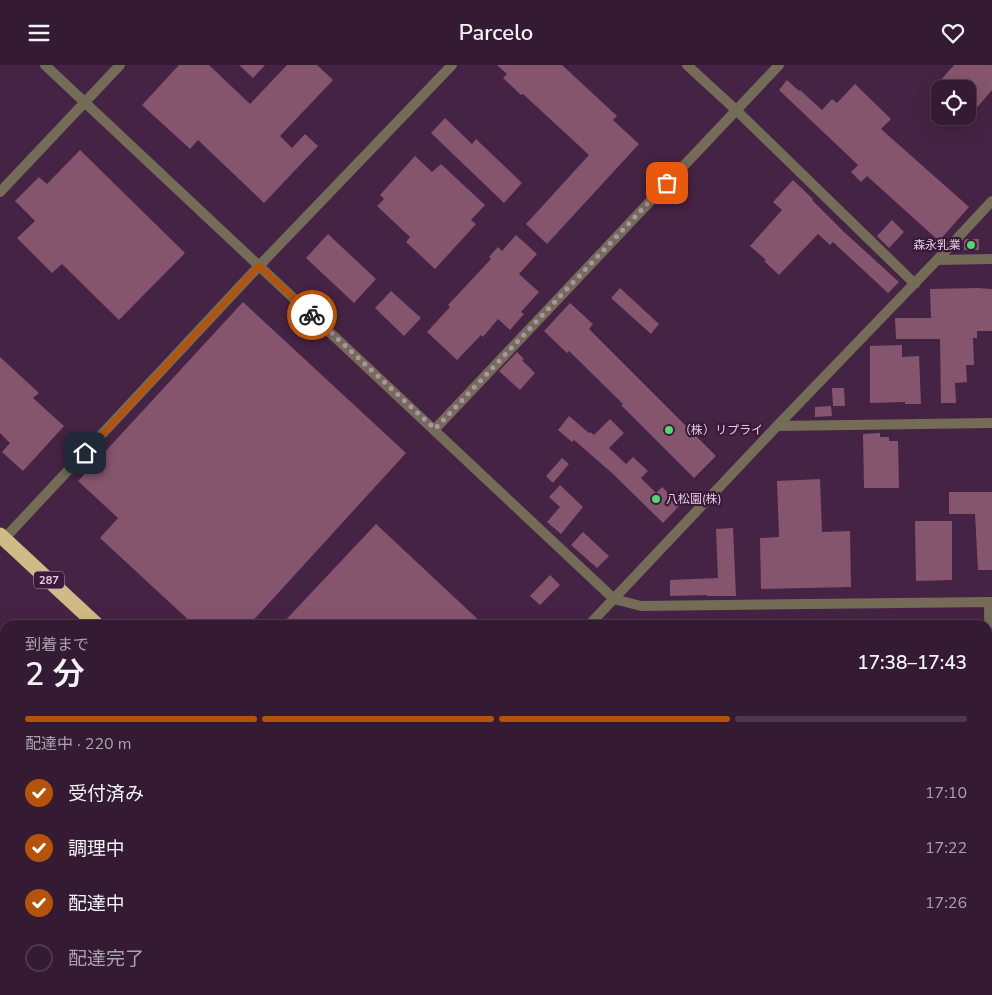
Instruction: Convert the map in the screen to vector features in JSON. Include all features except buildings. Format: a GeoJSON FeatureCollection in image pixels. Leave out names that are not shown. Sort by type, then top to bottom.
{"type":"FeatureCollection","features":[{"type":"Feature","properties":{"kind":"highway","name":"287"},"geometry":{"type":"LineString","coordinates":[[2,537],[92,620]]}},
{"type":"Feature","properties":{"kind":"street"},"geometry":{"type":"LineString","coordinates":[[45,65],[614,599],[641,605],[990,602],[990,620]]}},
{"type":"Feature","properties":{"kind":"street"},"geometry":{"type":"LineString","coordinates":[[0,192],[120,65]]}},
{"type":"Feature","properties":{"kind":"street"},"geometry":{"type":"LineString","coordinates":[[2,537],[452,65]]}},
{"type":"Feature","properties":{"kind":"street"},"geometry":{"type":"LineString","coordinates":[[687,65],[915,284]]}},
{"type":"Feature","properties":{"kind":"street"},"geometry":{"type":"LineString","coordinates":[[435,429],[779,65]]}},
{"type":"Feature","properties":{"kind":"street"},"geometry":{"type":"LineString","coordinates":[[594,620],[992,201]]}},
{"type":"Feature","properties":{"kind":"street"},"geometry":{"type":"LineString","coordinates":[[937,260],[992,259]]}},
{"type":"Feature","properties":{"kind":"street"},"geometry":{"type":"LineString","coordinates":[[777,426],[992,423]]}},
{"type":"Feature","properties":{"kind":"way so far"},"geometry":{"type":"LineString","coordinates":[[312,315],[435,429],[667,183]]}},
{"type":"Feature","properties":{"kind":"place","name":"森永乳業"},"geometry":{"type":"Point","coordinates":[971,245]}},
{"type":"Feature","properties":{"kind":"place","name":"（株）リプライ"},"geometry":{"type":"Point","coordinates":[669,430]}},
{"type":"Feature","properties":{"kind":"place","name":"八松園(株)"},"geometry":{"type":"Point","coordinates":[656,499]}},
{"type":"Feature","properties":{"kind":"route"},"geometry":{"type":"LineString","coordinates":[[85,453],[259,266],[312,315]]}}]}
